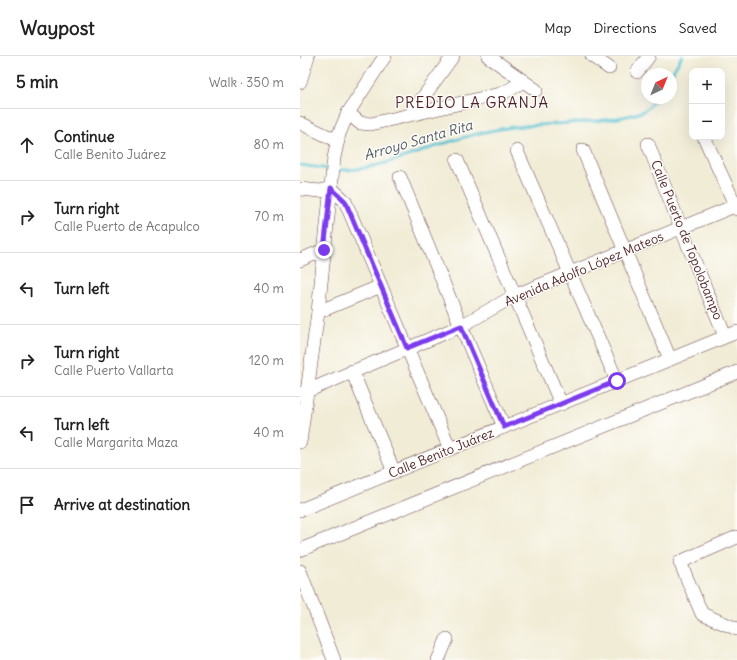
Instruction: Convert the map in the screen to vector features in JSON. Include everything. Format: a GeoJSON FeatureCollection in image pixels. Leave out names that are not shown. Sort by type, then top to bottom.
{"type":"FeatureCollection","features":[{"type":"Feature","properties":{"kind":"street"},"geometry":{"type":"LineString","coordinates":[[300,82],[308,56]]}},
{"type":"Feature","properties":{"kind":"street"},"geometry":{"type":"LineString","coordinates":[[300,442],[304,392],[318,312],[334,158],[338,141],[348,113],[386,56]]}},
{"type":"Feature","properties":{"kind":"street"},"geometry":{"type":"LineString","coordinates":[[411,114],[453,56]]}},
{"type":"Feature","properties":{"kind":"street"},"geometry":{"type":"LineString","coordinates":[[488,56],[536,90]]}},
{"type":"Feature","properties":{"kind":"street"},"geometry":{"type":"LineString","coordinates":[[592,56],[609,68]]}},
{"type":"Feature","properties":{"kind":"street"},"geometry":{"type":"LineString","coordinates":[[637,72],[649,56]]}},
{"type":"Feature","properties":{"kind":"street"},"geometry":{"type":"LineString","coordinates":[[348,113],[360,122],[371,124],[500,94],[512,89],[523,81]]}},
{"type":"Feature","properties":{"kind":"street"},"geometry":{"type":"LineString","coordinates":[[300,124],[338,141]]}},
{"type":"Feature","properties":{"kind":"street"},"geometry":{"type":"LineString","coordinates":[[705,140],[737,206]]}},
{"type":"Feature","properties":{"kind":"street","name":"Calle Puerto de Topolobampo"},"geometry":{"type":"LineString","coordinates":[[648,144],[680,228],[731,334]]}},
{"type":"Feature","properties":{"kind":"street"},"geometry":{"type":"LineString","coordinates":[[583,150],[670,359]]}},
{"type":"Feature","properties":{"kind":"street"},"geometry":{"type":"LineString","coordinates":[[517,151],[617,381]]}},
{"type":"Feature","properties":{"kind":"street"},"geometry":{"type":"LineString","coordinates":[[457,160],[516,295],[561,404]]}},
{"type":"Feature","properties":{"kind":"street"},"geometry":{"type":"LineString","coordinates":[[400,177],[504,427]]}},
{"type":"Feature","properties":{"kind":"street"},"geometry":{"type":"LineString","coordinates":[[300,189],[320,191],[331,183]]}},
{"type":"Feature","properties":{"kind":"street"},"geometry":{"type":"LineString","coordinates":[[331,183],[345,201],[450,449]]}},
{"type":"Feature","properties":{"kind":"street","name":"Avenida Adolfo López Mateos"},"geometry":{"type":"LineString","coordinates":[[304,392],[461,326],[516,295],[737,206]]}},
{"type":"Feature","properties":{"kind":"street"},"geometry":{"type":"LineString","coordinates":[[300,260],[324,250]]}},
{"type":"Feature","properties":{"kind":"street"},"geometry":{"type":"LineString","coordinates":[[318,312],[382,286]]}},
{"type":"Feature","properties":{"kind":"street","name":"Calle Benito Juárez"},"geometry":{"type":"LineString","coordinates":[[300,510],[731,334]]}},
{"type":"Feature","properties":{"kind":"street"},"geometry":{"type":"LineString","coordinates":[[352,371],[394,472]]}},
{"type":"Feature","properties":{"kind":"street"},"geometry":{"type":"LineString","coordinates":[[300,550],[737,372]]}},
{"type":"Feature","properties":{"kind":"street"},"geometry":{"type":"LineString","coordinates":[[737,537],[680,562],[702,614],[737,629]]}},
{"type":"Feature","properties":{"kind":"street"},"geometry":{"type":"LineString","coordinates":[[300,571],[334,660]]}},
{"type":"Feature","properties":{"kind":"street"},"geometry":{"type":"LineString","coordinates":[[438,660],[447,640]]}},
{"type":"Feature","properties":{"kind":"waterway","name":"Arroyo Santa Rita"},"geometry":{"type":"LineString","coordinates":[[675,68],[682,56]]}},
{"type":"Feature","properties":{"kind":"waterway","name":"Arroyo Santa Rita"},"geometry":{"type":"LineString","coordinates":[[337,170],[358,169],[397,160],[461,138],[484,132],[521,126],[582,122],[622,117],[638,113],[648,108],[651,104]]}},
{"type":"Feature","properties":{"kind":"waterway","name":"Arroyo Santa Rita"},"geometry":{"type":"LineString","coordinates":[[300,165],[329,169]]}},
{"type":"Feature","properties":{"kind":"district","name":"PREDIO LA GRANJA"},"geometry":{"type":"Point","coordinates":[472,102]}},
{"type":"Feature","properties":{"kind":"route"},"geometry":{"type":"LineString","coordinates":[[324,250],[331,188],[345,201],[407,348],[461,326],[504,427],[617,381]]}}]}
